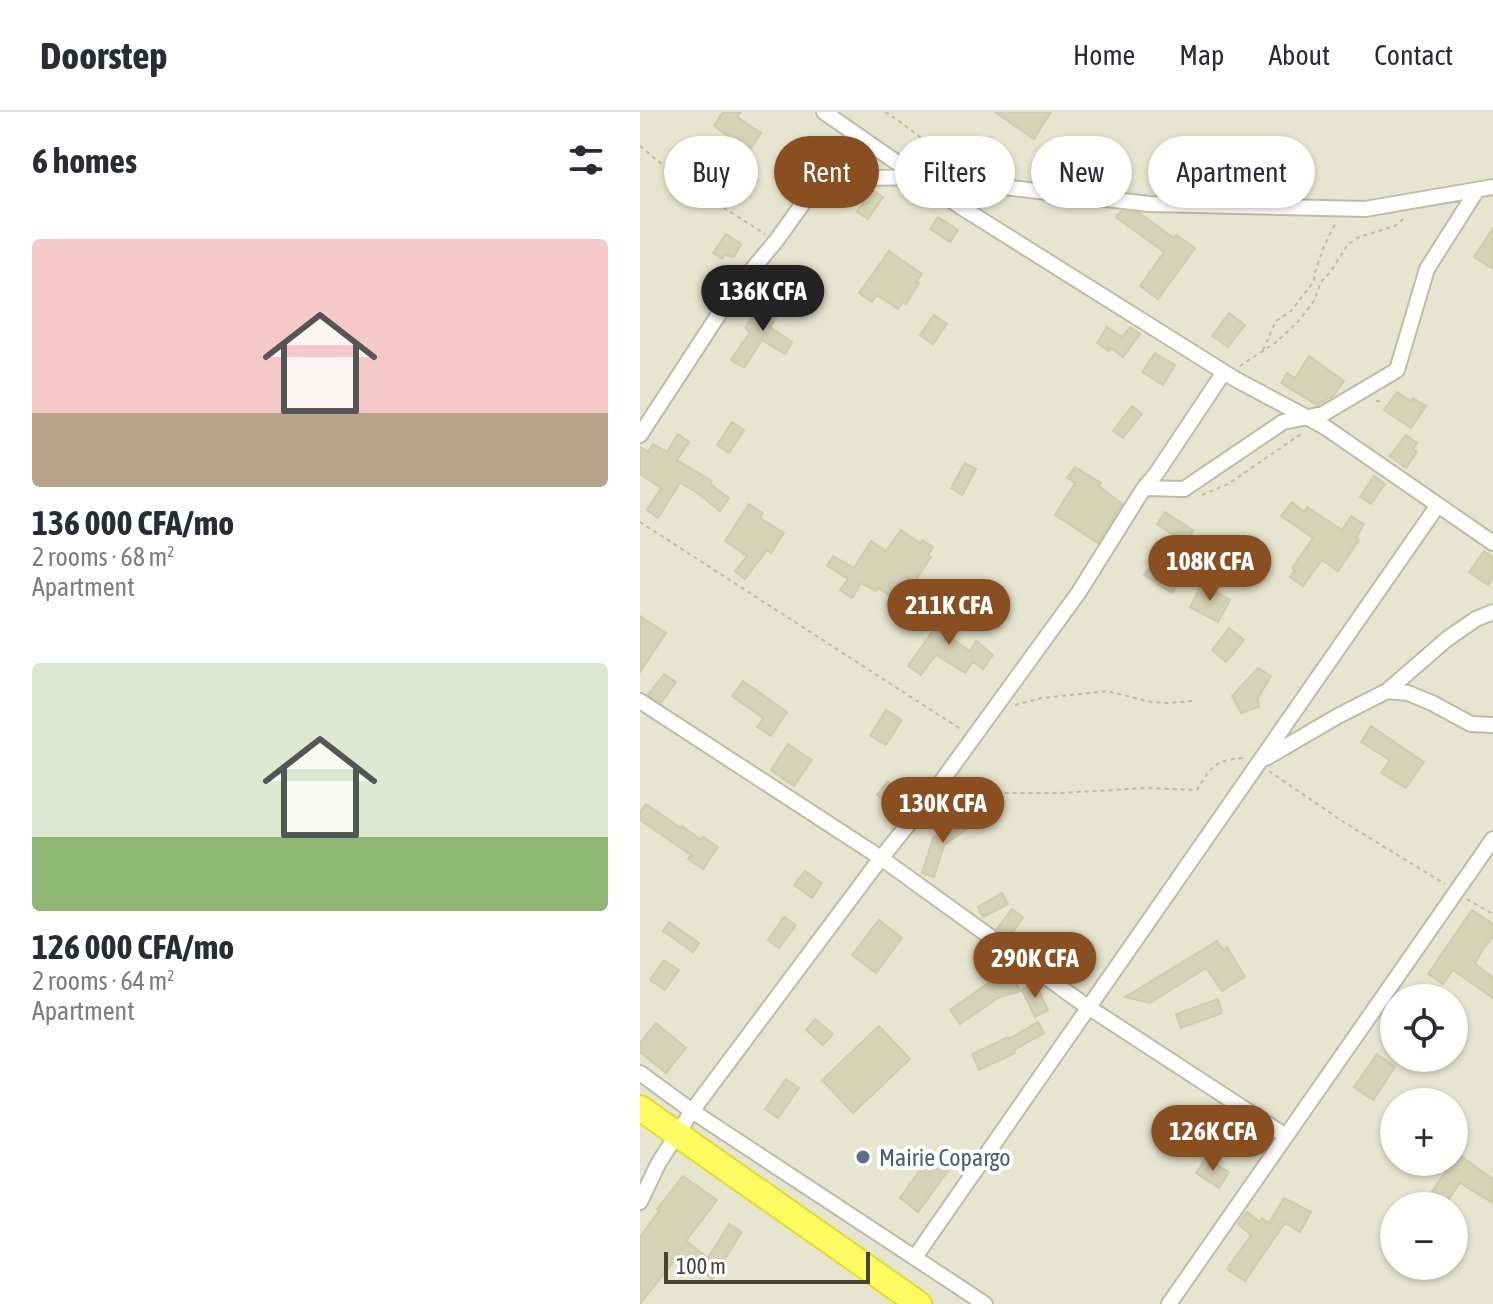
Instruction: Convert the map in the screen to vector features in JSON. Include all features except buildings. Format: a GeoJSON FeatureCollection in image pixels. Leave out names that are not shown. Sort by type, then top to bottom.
{"type":"FeatureCollection","features":[{"type":"Feature","properties":{"kind":"highway"},"geometry":{"type":"LineString","coordinates":[[640,1108],[919,1304]]}},
{"type":"Feature","properties":{"kind":"street"},"geometry":{"type":"LineString","coordinates":[[824,112],[895,161]]}},
{"type":"Feature","properties":{"kind":"street"},"geometry":{"type":"LineString","coordinates":[[640,435],[734,291],[809,195],[866,178],[895,177]]}},
{"type":"Feature","properties":{"kind":"street"},"geometry":{"type":"LineString","coordinates":[[1015,188],[1149,204],[1365,209],[1493,187]]}},
{"type":"Feature","properties":{"kind":"street"},"geometry":{"type":"LineString","coordinates":[[1144,488],[1184,489],[1283,422],[1323,414],[1397,370],[1427,269],[1477,190]]}},
{"type":"Feature","properties":{"kind":"street"},"geometry":{"type":"LineString","coordinates":[[963,208],[1224,372],[1321,425],[1493,543]]}},
{"type":"Feature","properties":{"kind":"street"},"geometry":{"type":"LineString","coordinates":[[640,1202],[658,1164],[692,1111],[928,800],[1079,592],[1144,488],[1224,372]]}},
{"type":"Feature","properties":{"kind":"street"},"geometry":{"type":"LineString","coordinates":[[915,1257],[1438,505]]}},
{"type":"Feature","properties":{"kind":"street"},"geometry":{"type":"LineString","coordinates":[[1259,763],[1387,691],[1447,639],[1476,619],[1493,612]]}},
{"type":"Feature","properties":{"kind":"street"},"geometry":{"type":"LineString","coordinates":[[1387,691],[1408,693],[1471,724],[1493,725]]}},
{"type":"Feature","properties":{"kind":"street"},"geometry":{"type":"LineString","coordinates":[[640,701],[881,858],[1089,1007],[1286,1136]]}},
{"type":"Feature","properties":{"kind":"street"},"geometry":{"type":"LineString","coordinates":[[1169,1304],[1493,839]]}},
{"type":"Feature","properties":{"kind":"street"},"geometry":{"type":"LineString","coordinates":[[640,1073],[692,1111],[985,1304]]}},
{"type":"Feature","properties":{"kind":"path"},"geometry":{"type":"LineString","coordinates":[[885,112],[922,136]]}},
{"type":"Feature","properties":{"kind":"path"},"geometry":{"type":"LineString","coordinates":[[640,146],[682,181],[776,241]]}},
{"type":"Feature","properties":{"kind":"path"},"geometry":{"type":"LineString","coordinates":[[1262,352],[1276,321],[1291,311],[1314,281],[1324,246],[1342,209]]}},
{"type":"Feature","properties":{"kind":"path"},"geometry":{"type":"LineString","coordinates":[[1224,372],[1236,369],[1287,333],[1307,312],[1321,282],[1348,244],[1359,237],[1395,226],[1405,216]]}},
{"type":"Feature","properties":{"kind":"path"},"geometry":{"type":"LineString","coordinates":[[1375,400],[1383,402]]}},
{"type":"Feature","properties":{"kind":"path"},"geometry":{"type":"LineString","coordinates":[[1192,496],[1222,488],[1308,429],[1321,425]]}},
{"type":"Feature","properties":{"kind":"path"},"geometry":{"type":"LineString","coordinates":[[640,522],[974,737]]}},
{"type":"Feature","properties":{"kind":"path"},"geometry":{"type":"LineString","coordinates":[[998,703],[1009,707],[1042,698],[1107,691],[1151,702],[1193,701]]}},
{"type":"Feature","properties":{"kind":"path"},"geometry":{"type":"LineString","coordinates":[[928,800],[961,793],[1061,793],[1146,788],[1197,790],[1212,766],[1227,760],[1251,757],[1299,793],[1493,914]]}},
{"type":"Feature","properties":{"kind":"shaded area"},"geometry":{"type":"Polygon","coordinates":[[[640,112],[1493,112],[1493,1304],[640,1304],[640,112]]]}},
{"type":"Feature","properties":{"kind":"place","name":"Mairie Copargo"},"geometry":{"type":"Point","coordinates":[863,1157]}}]}
